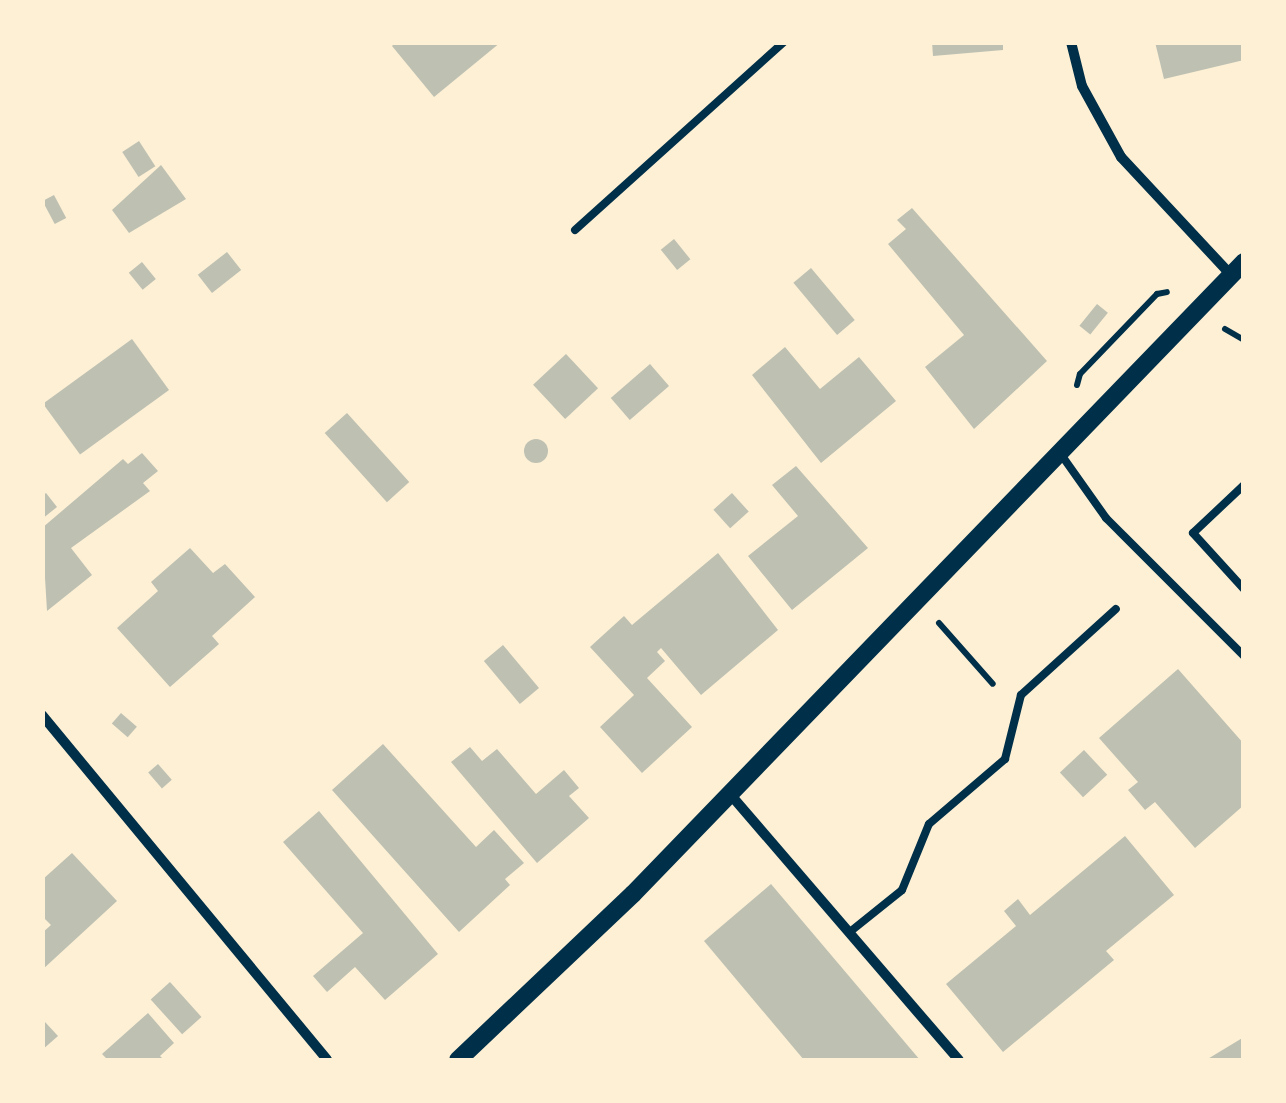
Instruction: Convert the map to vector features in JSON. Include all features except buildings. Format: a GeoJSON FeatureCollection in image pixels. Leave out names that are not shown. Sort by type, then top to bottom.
{"type":"FeatureCollection","features":[{"type":"Feature","properties":{"kind":"street"},"geometry":{"type":"LineString","coordinates":[[458,1060],[730,794],[1237,269],[1121,157],[1082,86],[1070,42]]}},
{"type":"Feature","properties":{"kind":"street"},"geometry":{"type":"LineString","coordinates":[[42,715],[327,1060]]}},
{"type":"Feature","properties":{"kind":"street"},"geometry":{"type":"LineString","coordinates":[[730,794],[959,1060]]}},
{"type":"Feature","properties":{"kind":"lane"},"geometry":{"type":"LineString","coordinates":[[575,230],[784,42]]}},
{"type":"Feature","properties":{"kind":"lane"},"geometry":{"type":"LineString","coordinates":[[1060,453],[1106,518],[1244,656]]}},
{"type":"Feature","properties":{"kind":"lane"},"geometry":{"type":"LineString","coordinates":[[1244,485],[1193,533],[1244,589]]}},
{"type":"Feature","properties":{"kind":"lane"},"geometry":{"type":"LineString","coordinates":[[851,931],[902,890],[929,824],[1005,759],[1021,696],[1116,609]]}},
{"type":"Feature","properties":{"kind":"path"},"geometry":{"type":"LineString","coordinates":[[918,599],[1017,712]]}}]}
